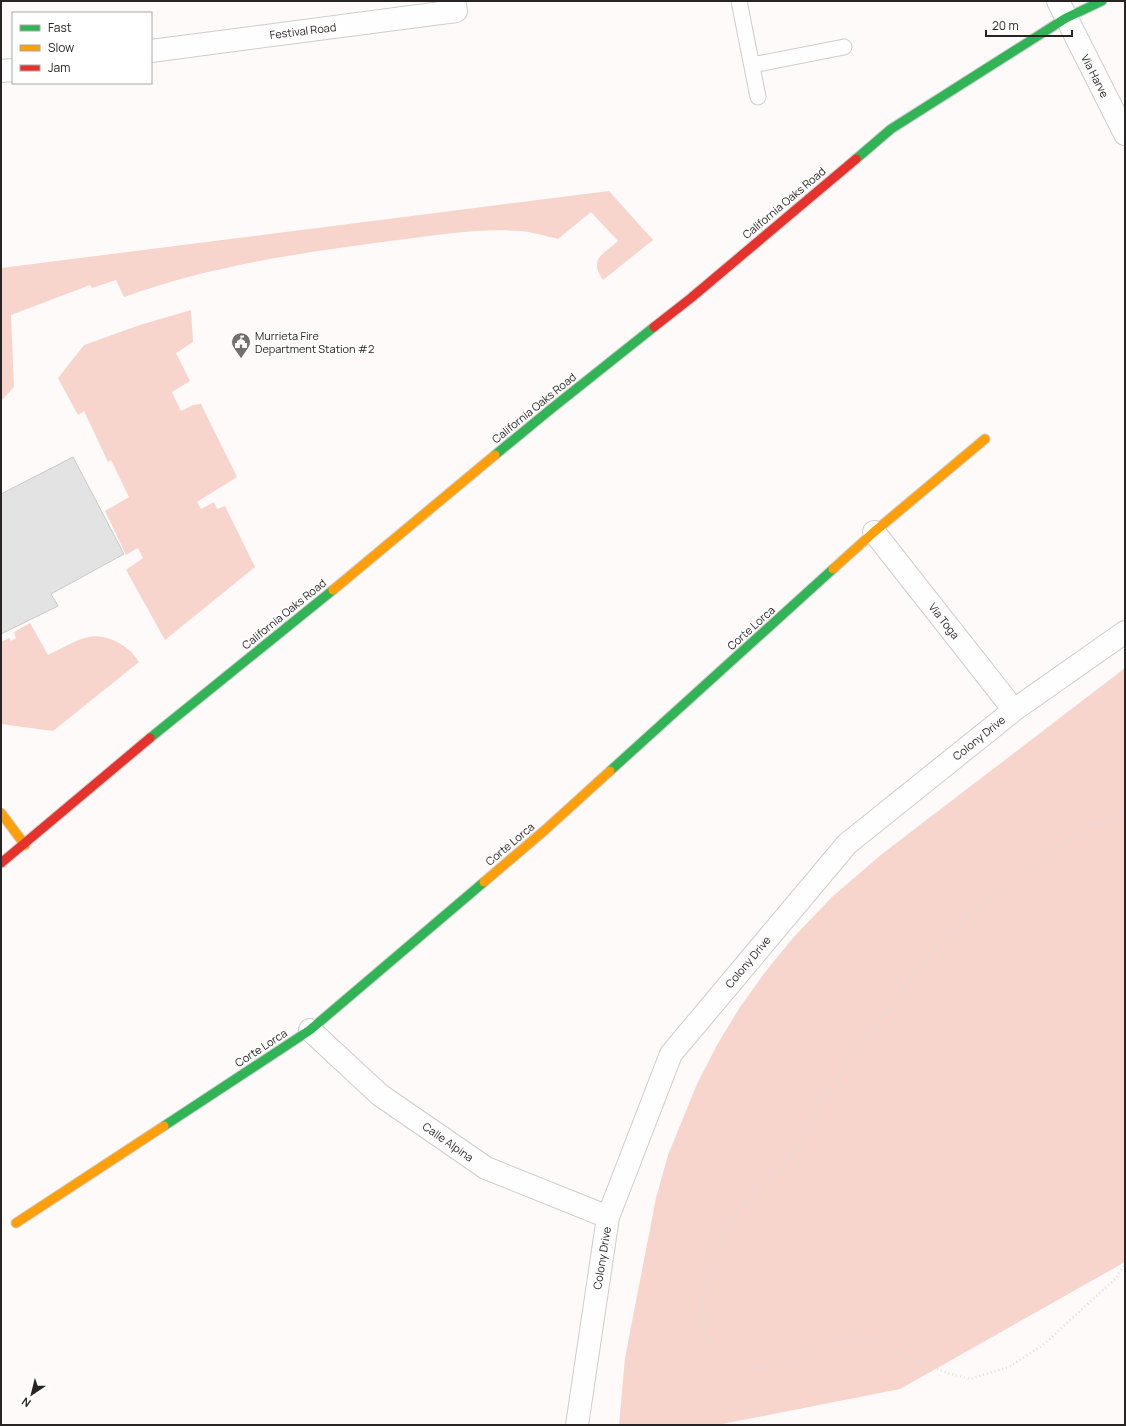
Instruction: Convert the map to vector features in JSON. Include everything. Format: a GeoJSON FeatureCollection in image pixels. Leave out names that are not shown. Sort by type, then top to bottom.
{"type":"FeatureCollection","features":[{"type":"Feature","properties":{"kind":"main road","name":"California Oaks Road"},"geometry":{"type":"LineString","coordinates":[[1,863],[174,718],[349,577],[551,409],[691,298],[891,129],[1062,10],[1102,1]]}},
{"type":"Feature","properties":{"kind":"main road","name":"Corte Lorca"},"geometry":{"type":"LineString","coordinates":[[16,1223],[310,1030],[545,830],[874,532],[985,439]]}},
{"type":"Feature","properties":{"kind":"main road"},"geometry":{"type":"LineString","coordinates":[[1,813],[24,844]]}},
{"type":"Feature","properties":{"kind":"street","name":"Festival Road"},"geometry":{"type":"LineString","coordinates":[[152,51],[455,6]]}},
{"type":"Feature","properties":{"kind":"street","name":"Via Harve"},"geometry":{"type":"LineString","coordinates":[[1062,10],[1125,134]]}},
{"type":"Feature","properties":{"kind":"street"},"geometry":{"type":"LineString","coordinates":[[1,71],[12,70]]}},
{"type":"Feature","properties":{"kind":"street","name":"Via Toga"},"geometry":{"type":"LineString","coordinates":[[874,532],[1014,710]]}},
{"type":"Feature","properties":{"kind":"street","name":"Colony Drive"},"geometry":{"type":"LineString","coordinates":[[576,1425],[608,1217],[671,1054],[847,844],[1014,710],[1125,632]]}},
{"type":"Feature","properties":{"kind":"street","name":"Calle Alpina"},"geometry":{"type":"LineString","coordinates":[[310,1030],[380,1095],[486,1168],[608,1217]]}},
{"type":"Feature","properties":{"kind":"lane"},"geometry":{"type":"LineString","coordinates":[[739,1],[758,97]]}},
{"type":"Feature","properties":{"kind":"lane"},"geometry":{"type":"LineString","coordinates":[[752,65],[844,47]]}},
{"type":"Feature","properties":{"kind":"path"},"geometry":{"type":"LineString","coordinates":[[1125,811],[1083,831],[1052,849],[994,893],[938,944],[826,1091],[798,1147],[784,1166],[741,1207],[725,1231],[714,1255],[703,1302],[704,1324],[710,1340],[724,1355],[743,1365],[763,1369],[782,1366],[832,1344],[852,1338],[872,1342],[947,1373],[970,1379],[1009,1367],[1043,1345],[1116,1279],[1125,1264]]}},
{"type":"Feature","properties":{"kind":"shaded area"},"geometry":{"type":"Polygon","coordinates":[[[609,191],[653,240],[603,280],[599,273],[597,261],[603,253],[618,241],[591,212],[558,239],[534,233],[504,230],[455,233],[322,250],[255,262],[189,277],[124,297],[116,280],[92,288],[90,285],[11,315],[14,387],[1,401],[1,268],[609,191]]]}},
{"type":"Feature","properties":{"kind":"shaded area"},"geometry":{"type":"Polygon","coordinates":[[[191,310],[193,342],[176,353],[190,381],[172,392],[181,411],[193,405],[201,404],[237,477],[197,502],[201,509],[214,502],[217,509],[225,506],[255,567],[165,640],[126,570],[143,558],[138,548],[126,555],[105,511],[129,497],[111,460],[108,462],[84,411],[78,415],[58,378],[84,345],[140,325],[191,310]]]}},
{"type":"Feature","properties":{"kind":"shaded area"},"geometry":{"type":"Polygon","coordinates":[[[30,623],[48,655],[73,642],[88,637],[99,636],[110,639],[125,647],[139,662],[53,731],[1,724],[1,642],[9,638],[11,641],[16,638],[14,632],[30,623]]]}},
{"type":"Feature","properties":{"kind":"shaded area"},"geometry":{"type":"Polygon","coordinates":[[[1125,668],[1125,1262],[900,1389],[717,1425],[619,1425],[625,1358],[656,1198],[668,1155],[697,1084],[717,1045],[740,1007],[766,971],[792,939],[832,897],[882,854],[1125,668]]]}},
{"type":"Feature","properties":{"kind":"building"},"geometry":{"type":"Polygon","coordinates":[[[73,457],[124,554],[51,594],[58,606],[1,634],[1,494],[73,457]]]}},
{"type":"Feature","properties":{"kind":"traffic: fast"},"geometry":{"type":"LineString","coordinates":[[856,159],[891,129],[1066,18],[1102,1]]}},
{"type":"Feature","properties":{"kind":"traffic: fast"},"geometry":{"type":"LineString","coordinates":[[495,455],[654,327]]}},
{"type":"Feature","properties":{"kind":"traffic: fast"},"geometry":{"type":"LineString","coordinates":[[610,771],[833,569]]}},
{"type":"Feature","properties":{"kind":"traffic: fast"},"geometry":{"type":"LineString","coordinates":[[150,738],[333,590]]}},
{"type":"Feature","properties":{"kind":"traffic: fast"},"geometry":{"type":"LineString","coordinates":[[164,1126],[310,1030],[484,882]]}},
{"type":"Feature","properties":{"kind":"traffic: slow"},"geometry":{"type":"LineString","coordinates":[[833,569],[874,532],[985,439]]}},
{"type":"Feature","properties":{"kind":"traffic: slow"},"geometry":{"type":"LineString","coordinates":[[333,590],[495,455]]}},
{"type":"Feature","properties":{"kind":"traffic: slow"},"geometry":{"type":"LineString","coordinates":[[484,882],[545,830],[610,771]]}},
{"type":"Feature","properties":{"kind":"traffic: slow"},"geometry":{"type":"LineString","coordinates":[[1,813],[25,845]]}},
{"type":"Feature","properties":{"kind":"traffic: slow"},"geometry":{"type":"LineString","coordinates":[[16,1223],[164,1126]]}},
{"type":"Feature","properties":{"kind":"traffic: jam"},"geometry":{"type":"LineString","coordinates":[[654,327],[691,298],[856,159]]}},
{"type":"Feature","properties":{"kind":"traffic: jam"},"geometry":{"type":"LineString","coordinates":[[1,863],[150,738]]}},
{"type":"Feature","properties":{"kind":"place","name":"Murrieta Fire Department Station #2"},"geometry":{"type":"Point","coordinates":[241,359]}}]}
